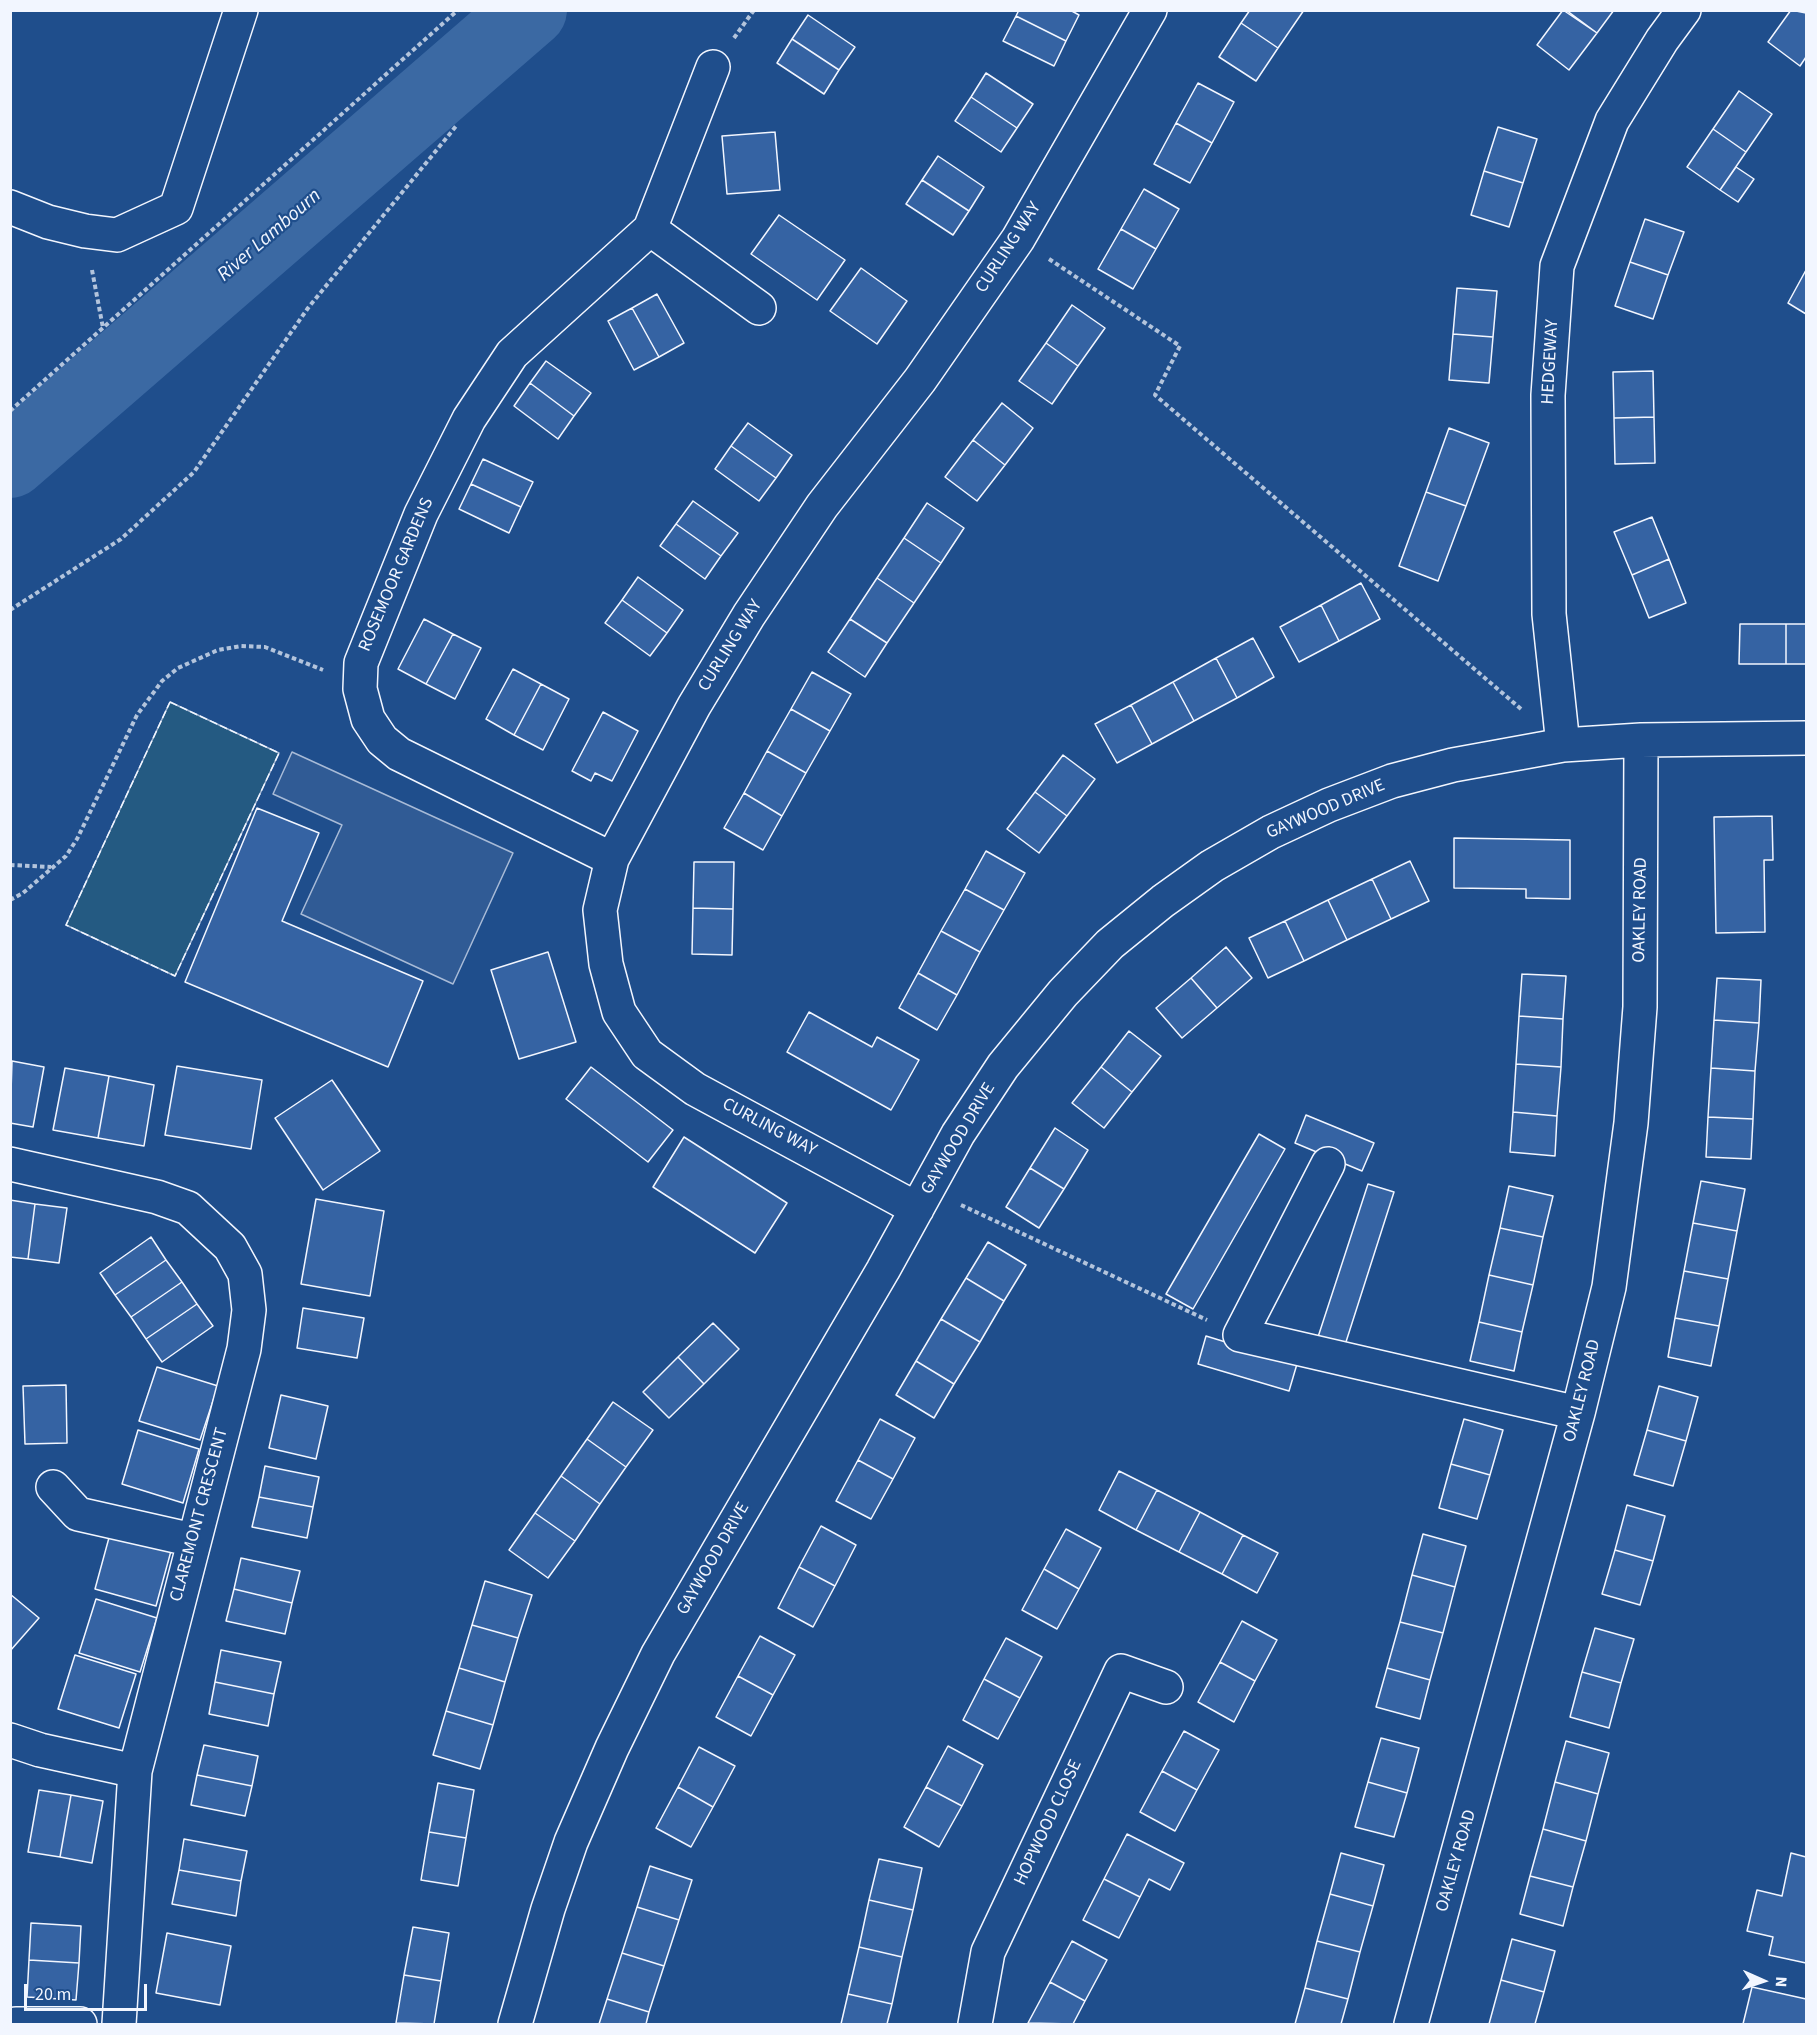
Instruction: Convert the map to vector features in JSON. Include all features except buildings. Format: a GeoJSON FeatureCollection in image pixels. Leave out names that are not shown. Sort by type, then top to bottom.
{"type":"FeatureCollection","features":[{"type":"Feature","properties":{"kind":"street"},"geometry":{"type":"LineString","coordinates":[[10,207],[48,222],[85,231],[117,235],[176,208],[241,10]]}},
{"type":"Feature","properties":{"kind":"street","name":"CURLING WAY"},"geometry":{"type":"LineString","coordinates":[[923,1199],[695,1089],[647,1054],[620,1012],[606,964],[600,910],[612,859],[694,706],[748,615],[822,506],[920,380],[1018,239],[1150,10]]}},
{"type":"Feature","properties":{"kind":"street","name":"HEDGEWAY"},"geometry":{"type":"LineString","coordinates":[[1563,745],[1549,614],[1548,395],[1557,266],[1612,121],[1662,40],[1684,10]]}},
{"type":"Feature","properties":{"kind":"street","name":"ROSEMOOR GARDENS"},"geometry":{"type":"LineString","coordinates":[[612,859],[399,754],[382,740],[368,719],[360,689],[361,663],[421,514],[469,419],[512,354],[650,229],[712,68]]}},
{"type":"Feature","properties":{"kind":"street"},"geometry":{"type":"LineString","coordinates":[[650,229],[759,308]]}},
{"type":"Feature","properties":{"kind":"street","name":"GAYWOOD DRIVE"},"geometry":{"type":"LineString","coordinates":[[515,2025],[570,1842],[612,1748],[658,1654],[923,1199],[958,1134],[1003,1066],[1063,993],[1110,944],[1202,873],[1271,832],[1329,805],[1392,781],[1453,765],[1563,745],[1641,740],[1806,738]]}},
{"type":"Feature","properties":{"kind":"street","name":"OAKLEY ROAD"},"geometry":{"type":"LineString","coordinates":[[1411,2025],[1578,1413],[1609,1287],[1631,1123],[1640,1007],[1641,740]]}},
{"type":"Feature","properties":{"kind":"street","name":"CLAREMONT CRESCENT"},"geometry":{"type":"LineString","coordinates":[[10,1164],[157,1197],[188,1208],[230,1247],[245,1274],[249,1310],[244,1349],[135,1771],[119,2025]]}},
{"type":"Feature","properties":{"kind":"street"},"geometry":{"type":"LineString","coordinates":[[1328,1164],[1240,1335],[1578,1413]]}},
{"type":"Feature","properties":{"kind":"street"},"geometry":{"type":"LineString","coordinates":[[53,1487],[78,1514],[193,1540]]}},
{"type":"Feature","properties":{"kind":"street","name":"HOPWOOD CLOSE"},"geometry":{"type":"LineString","coordinates":[[975,2025],[988,1952],[1121,1671],[1166,1687]]}},
{"type":"Feature","properties":{"kind":"street"},"geometry":{"type":"LineString","coordinates":[[10,1740],[40,1750],[135,1771]]}},
{"type":"Feature","properties":{"kind":"street"},"geometry":{"type":"LineString","coordinates":[[16,2025],[80,2025]]}},
{"type":"Feature","properties":{"kind":"path"},"geometry":{"type":"LineString","coordinates":[[10,411],[458,10]]}},
{"type":"Feature","properties":{"kind":"path"},"geometry":{"type":"LineString","coordinates":[[10,610],[121,539],[194,472],[308,308],[457,125]]}},
{"type":"Feature","properties":{"kind":"path"},"geometry":{"type":"LineString","coordinates":[[85,231],[103,329]]}},
{"type":"Feature","properties":{"kind":"path"},"geometry":{"type":"LineString","coordinates":[[1018,239],[1180,345],[1155,395],[1563,745]]}},
{"type":"Feature","properties":{"kind":"path"},"geometry":{"type":"LineString","coordinates":[[10,900],[23,893],[66,856],[77,839],[148,697],[178,668],[218,650],[241,646],[265,647],[322,669]]}},
{"type":"Feature","properties":{"kind":"path"},"geometry":{"type":"LineString","coordinates":[[10,865],[52,867]]}},
{"type":"Feature","properties":{"kind":"path"},"geometry":{"type":"LineString","coordinates":[[923,1199],[1240,1335]]}},
{"type":"Feature","properties":{"kind":"shaded area"},"geometry":{"type":"Polygon","coordinates":[[[170,702],[279,753],[175,976],[66,925],[170,702]]]}},
{"type":"Feature","properties":{"kind":"shaded area"},"geometry":{"type":"Polygon","coordinates":[[[292,752],[513,853],[453,984],[301,914],[342,825],[273,794],[292,752]]]}},
{"type":"Feature","properties":{"kind":"waterway","name":"River Lambourn"},"geometry":{"type":"LineString","coordinates":[[10,461],[530,10]]}},
{"type":"Feature","properties":{"kind":"fence"},"geometry":{"type":"LineString","coordinates":[[170,702],[279,753],[175,976],[66,925],[170,702]]}}]}
